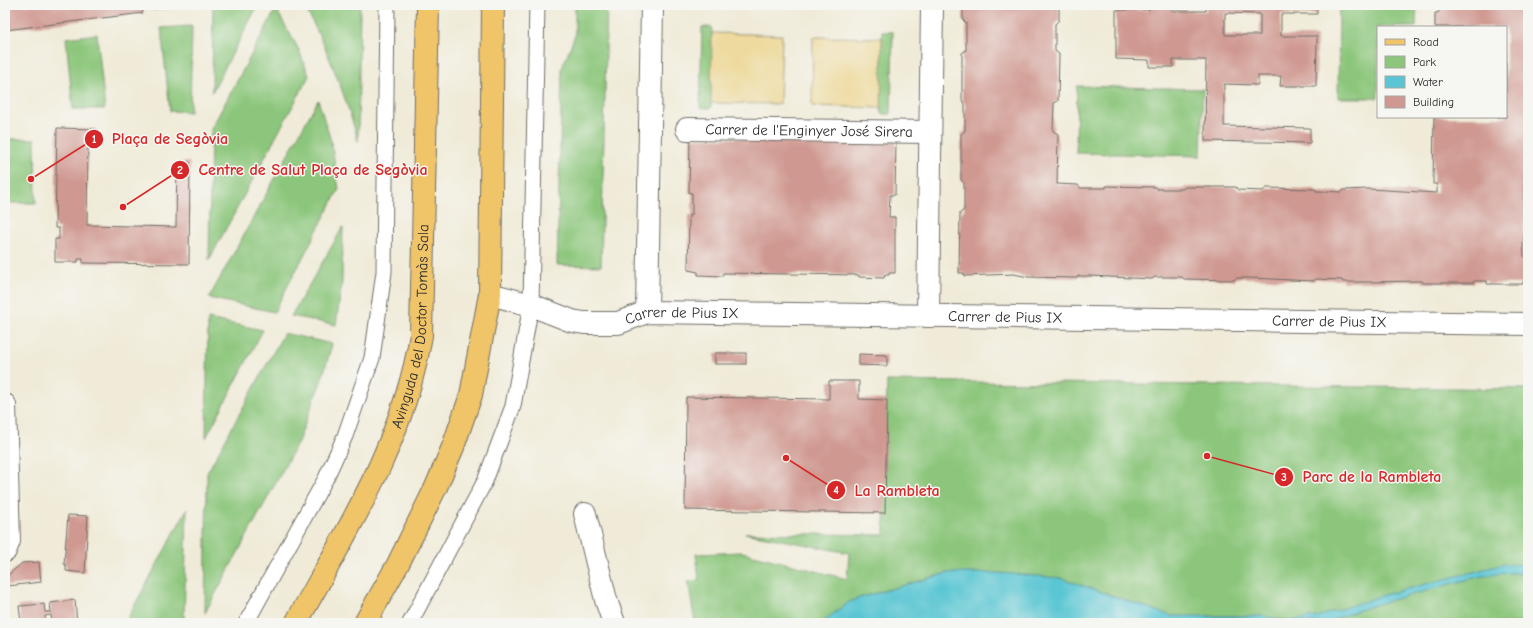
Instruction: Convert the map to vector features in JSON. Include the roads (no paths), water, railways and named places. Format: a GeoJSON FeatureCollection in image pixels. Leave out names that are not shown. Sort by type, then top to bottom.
{"type":"FeatureCollection","features":[{"type":"Feature","properties":{"kind":"main road","name":"Avinguda del Doctor Tomàs Sala"},"geometry":{"type":"LineString","coordinates":[[296,623],[382,463],[403,410],[418,356],[421,335],[428,5]]}},
{"type":"Feature","properties":{"kind":"main road"},"geometry":{"type":"LineString","coordinates":[[365,623],[420,520],[453,447],[471,395],[490,294],[493,5]]}},
{"type":"Feature","properties":{"kind":"street"},"geometry":{"type":"LineString","coordinates":[[647,312],[652,5]]}},
{"type":"Feature","properties":{"kind":"street","name":"Carrer de l'Enginyer José Sirera"},"geometry":{"type":"LineString","coordinates":[[928,316],[932,5]]}},
{"type":"Feature","properties":{"kind":"street","name":"Carrer de l'Enginyer José Sirera"},"geometry":{"type":"LineString","coordinates":[[687,129],[930,132]]}},
{"type":"Feature","properties":{"kind":"street","name":"Carrer de Pius IX"},"geometry":{"type":"LineString","coordinates":[[490,294],[531,305],[572,321],[592,324],[618,323],[647,312],[1528,324]]}},
{"type":"Feature","properties":{"kind":"street"},"geometry":{"type":"LineString","coordinates":[[5,405],[9,541],[5,551]]}},
{"type":"Feature","properties":{"kind":"street"},"geometry":{"type":"LineString","coordinates":[[585,514],[606,600],[614,623]]}},
{"type":"Feature","properties":{"kind":"lane"},"geometry":{"type":"LineString","coordinates":[[246,623],[326,478],[345,436],[372,358],[384,272],[387,5]]}},
{"type":"Feature","properties":{"kind":"lane"},"geometry":{"type":"LineString","coordinates":[[410,623],[485,481],[509,418],[531,305],[537,5]]}},
{"type":"Feature","properties":{"kind":"water"},"geometry":{"type":"Polygon","coordinates":[[[1504,564],[1528,565],[1528,573],[1488,575],[1462,581],[1374,605],[1327,623],[821,623],[849,602],[859,598],[947,573],[999,573],[1061,578],[1172,616],[1263,616],[1287,621],[1317,617],[1383,595],[1504,564]]]}},
{"type":"Feature","properties":{"kind":"place","name":"Plaça de Segòvia"},"geometry":{"type":"Point","coordinates":[31,179]}},
{"type":"Feature","properties":{"kind":"place","name":"Centre de Salut Plaça de Segòvia"},"geometry":{"type":"Point","coordinates":[123,207]}},
{"type":"Feature","properties":{"kind":"place","name":"Parc de la Rambleta"},"geometry":{"type":"Point","coordinates":[1207,456]}},
{"type":"Feature","properties":{"kind":"place","name":"La Rambleta"},"geometry":{"type":"Point","coordinates":[786,458]}}]}
